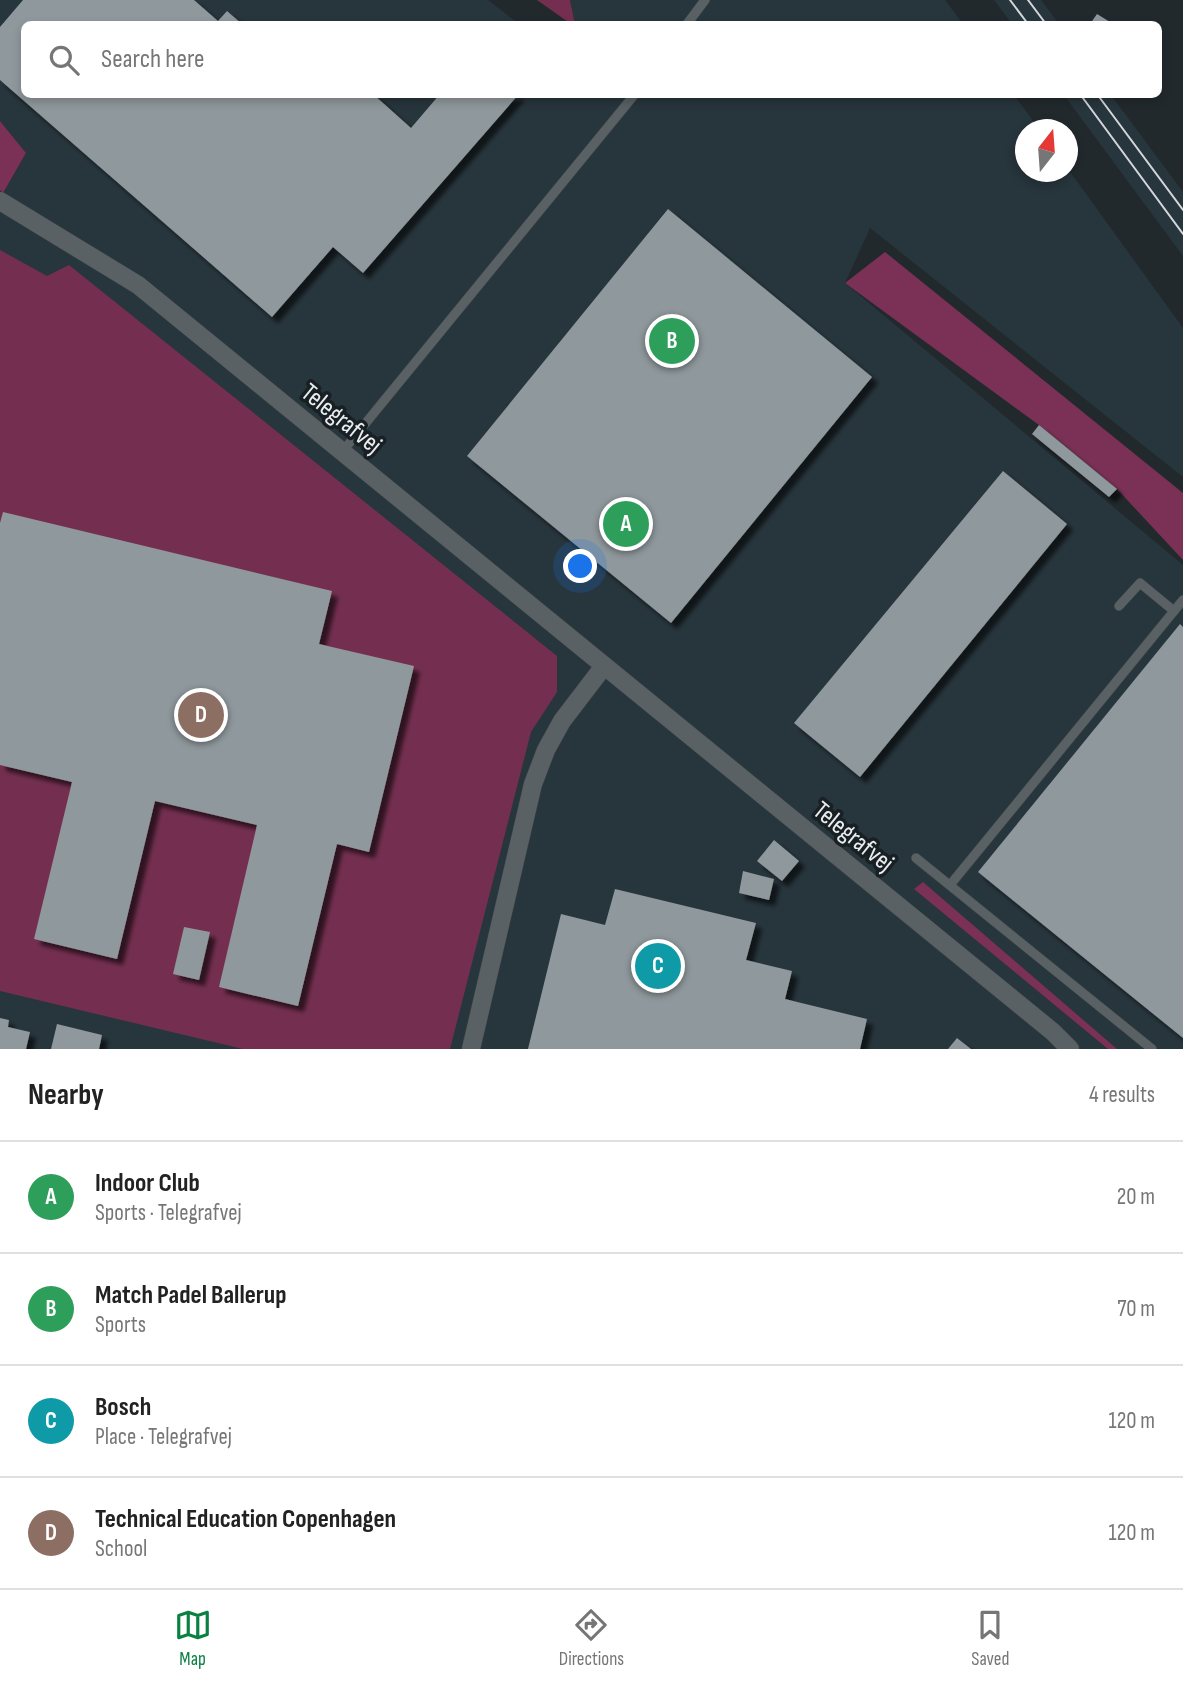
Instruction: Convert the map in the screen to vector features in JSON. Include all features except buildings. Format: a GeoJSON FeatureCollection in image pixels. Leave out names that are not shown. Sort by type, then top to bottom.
{"type":"FeatureCollection","features":[{"type":"Feature","properties":{"kind":"street","name":"Telegrafvej"},"geometry":{"type":"LineString","coordinates":[[0,201],[138,285],[1043,1024],[1070,1049]]}},
{"type":"Feature","properties":{"kind":"street"},"geometry":{"type":"LineString","coordinates":[[471,1049],[533,784],[546,750],[562,722],[604,666]]}},
{"type":"Feature","properties":{"kind":"lane"},"geometry":{"type":"LineString","coordinates":[[689,21],[705,0]]}},
{"type":"Feature","properties":{"kind":"lane"},"geometry":{"type":"LineString","coordinates":[[342,452],[632,98]]}},
{"type":"Feature","properties":{"kind":"lane"},"geometry":{"type":"LineString","coordinates":[[1119,607],[1140,583],[1174,611]]}},
{"type":"Feature","properties":{"kind":"lane"},"geometry":{"type":"LineString","coordinates":[[950,885],[1183,600]]}},
{"type":"Feature","properties":{"kind":"lane"},"geometry":{"type":"LineString","coordinates":[[916,858],[1152,1049]]}},
{"type":"Feature","properties":{"kind":"shaded area"},"geometry":{"type":"Polygon","coordinates":[[[0,0],[488,0],[515,21],[21,21],[21,98],[1016,98],[1032,119],[1015,119],[1015,182],[1077,182],[1183,328],[1183,477],[870,228],[845,283],[1183,565],[1183,1049],[0,1049],[0,198],[26,153],[0,121],[0,0]]]}},
{"type":"Feature","properties":{"kind":"shaded area"},"geometry":{"type":"Polygon","coordinates":[[[537,0],[570,0],[574,21],[567,21],[537,0]]]}},
{"type":"Feature","properties":{"kind":"shaded area"},"geometry":{"type":"Polygon","coordinates":[[[570,0],[945,0],[961,21],[574,21],[570,0]]]}},
{"type":"Feature","properties":{"kind":"shaded area"},"geometry":{"type":"Polygon","coordinates":[[[994,0],[1041,0],[1057,21],[1010,21],[994,0]]]}},
{"type":"Feature","properties":{"kind":"shaded area"},"geometry":{"type":"Polygon","coordinates":[[[1066,98],[1113,98],[1183,192],[1183,256],[1066,98]]]}},
{"type":"Feature","properties":{"kind":"shaded area"},"geometry":{"type":"Polygon","coordinates":[[[0,121],[26,153],[3,193],[0,190],[0,121]]]}},
{"type":"Feature","properties":{"kind":"shaded area"},"geometry":{"type":"Polygon","coordinates":[[[0,250],[47,276],[69,265],[557,656],[557,692],[531,732],[450,1049],[243,1049],[0,991],[0,250]]]}},
{"type":"Feature","properties":{"kind":"shaded area"},"geometry":{"type":"Polygon","coordinates":[[[885,252],[1183,493],[1183,560],[1117,489],[1039,425],[845,283],[885,252]]]}},
{"type":"Feature","properties":{"kind":"shaded area"},"geometry":{"type":"Polygon","coordinates":[[[923,882],[1117,1049],[1108,1049],[914,889],[923,882]]]}},
{"type":"Feature","properties":{"kind":"tram line"},"geometry":{"type":"LineString","coordinates":[[1010,0],[1026,21]]}},
{"type":"Feature","properties":{"kind":"tram line"},"geometry":{"type":"LineString","coordinates":[[1028,0],[1044,21]]}},
{"type":"Feature","properties":{"kind":"tram line"},"geometry":{"type":"LineString","coordinates":[[1083,98],[1183,234]]}},
{"type":"Feature","properties":{"kind":"tram line"},"geometry":{"type":"LineString","coordinates":[[1100,98],[1183,210]]}},
{"type":"Feature","properties":{"kind":"place","name":"Match Padel Ballerup"},"geometry":{"type":"Point","coordinates":[672,341]}},
{"type":"Feature","properties":{"kind":"place","name":"Indoor Club"},"geometry":{"type":"Point","coordinates":[626,524]}},
{"type":"Feature","properties":{"kind":"place","name":"Technical Education Copenhagen"},"geometry":{"type":"Point","coordinates":[201,715]}},
{"type":"Feature","properties":{"kind":"place","name":"Bosch"},"geometry":{"type":"Point","coordinates":[658,966]}}]}
